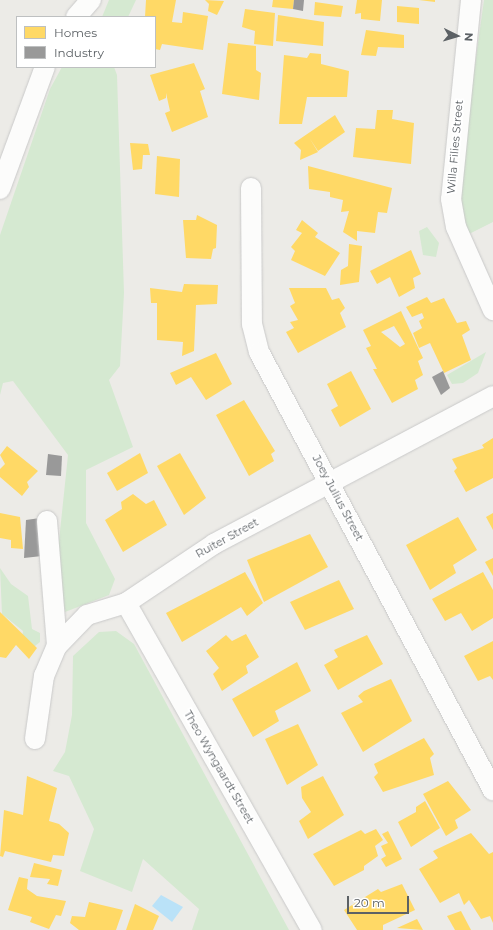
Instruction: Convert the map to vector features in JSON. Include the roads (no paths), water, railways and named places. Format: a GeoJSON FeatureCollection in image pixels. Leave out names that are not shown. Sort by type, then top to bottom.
{"type":"FeatureCollection","features":[{"type":"Feature","properties":{"kind":"street"},"geometry":{"type":"LineString","coordinates":[[77,16],[91,0]]}},
{"type":"Feature","properties":{"kind":"street","name":"Willa Filies Street"},"geometry":{"type":"LineString","coordinates":[[471,0],[451,199],[456,227],[493,310]]}},
{"type":"Feature","properties":{"kind":"street"},"geometry":{"type":"LineString","coordinates":[[0,189],[45,68]]}},
{"type":"Feature","properties":{"kind":"street","name":"Joey Julius Street"},"geometry":{"type":"LineString","coordinates":[[251,188],[254,337],[493,790]]}},
{"type":"Feature","properties":{"kind":"street","name":"Ruiter Street"},"geometry":{"type":"LineString","coordinates":[[35,739],[44,676],[57,646],[69,629],[87,615],[126,603],[214,544],[493,396]]}},
{"type":"Feature","properties":{"kind":"street"},"geometry":{"type":"LineString","coordinates":[[47,521],[57,646]]}},
{"type":"Feature","properties":{"kind":"street","name":"Theo Wyngaardt Street"},"geometry":{"type":"LineString","coordinates":[[126,603],[312,930]]}},
{"type":"Feature","properties":{"kind":"water"},"geometry":{"type":"Polygon","coordinates":[[[161,895],[183,907],[172,922],[152,906],[161,895]]]}}]}
